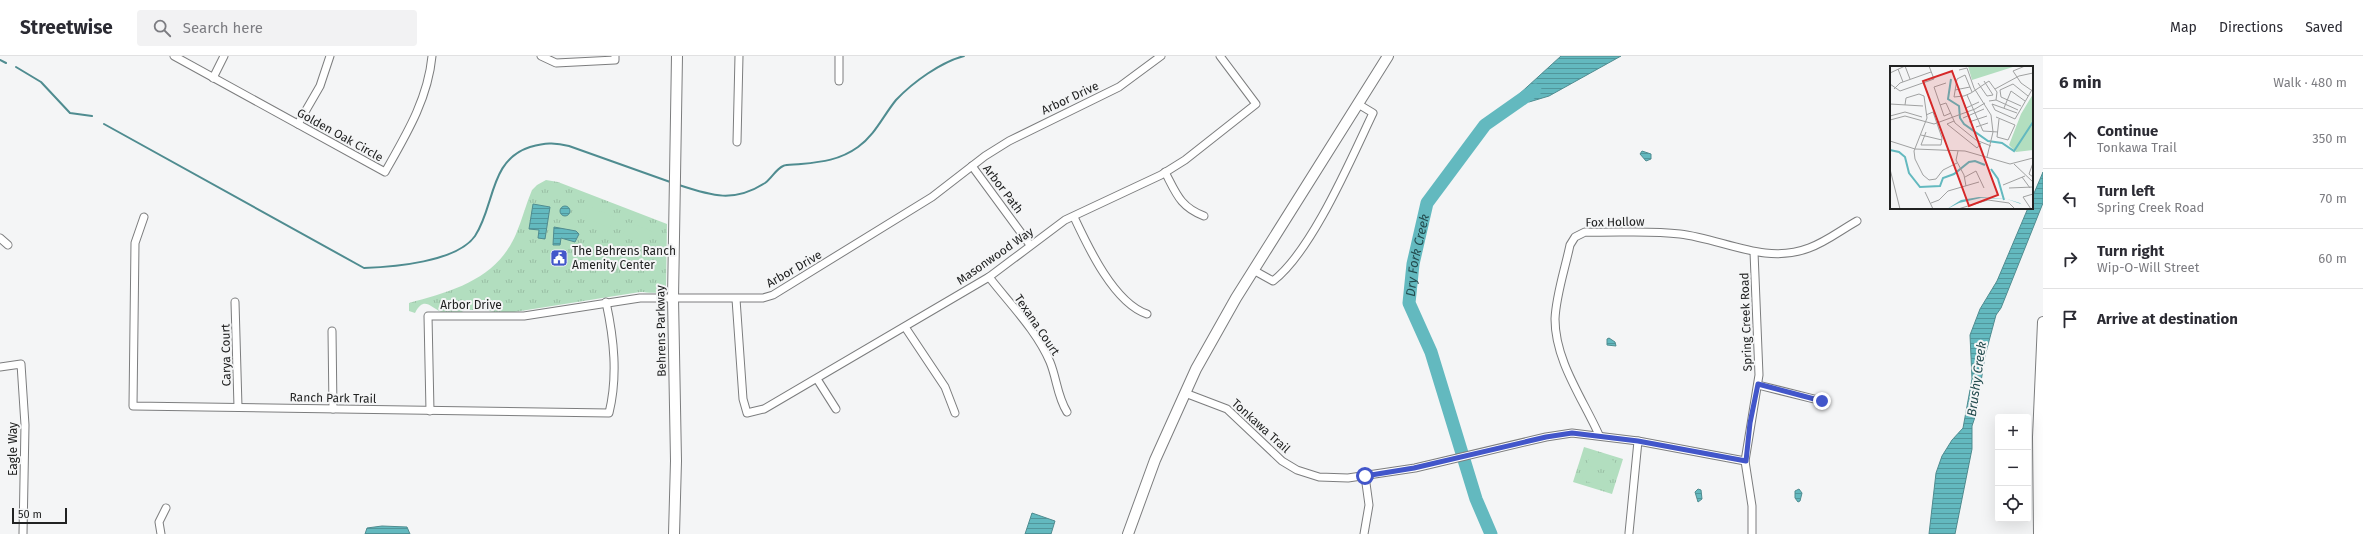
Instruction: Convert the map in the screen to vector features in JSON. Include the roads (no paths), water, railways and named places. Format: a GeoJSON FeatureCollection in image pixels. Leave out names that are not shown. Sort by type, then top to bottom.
{"type":"FeatureCollection","features":[{"type":"Feature","properties":{"kind":"street","name":"Golden Oak Circle"},"geometry":{"type":"LineString","coordinates":[[174,56],[385,172],[411,126],[429,77],[432,56]]}},
{"type":"Feature","properties":{"kind":"street"},"geometry":{"type":"LineString","coordinates":[[213,78],[224,56]]}},
{"type":"Feature","properties":{"kind":"street"},"geometry":{"type":"LineString","coordinates":[[298,124],[320,86],[330,56]]}},
{"type":"Feature","properties":{"kind":"street"},"geometry":{"type":"LineString","coordinates":[[540,56],[556,63],[615,60],[615,56]]}},
{"type":"Feature","properties":{"kind":"street","name":"Behrens Parkway"},"geometry":{"type":"LineString","coordinates":[[674,534],[676,461],[674,227],[677,56]]}},
{"type":"Feature","properties":{"kind":"street"},"geometry":{"type":"LineString","coordinates":[[737,142],[739,56]]}},
{"type":"Feature","properties":{"kind":"street"},"geometry":{"type":"LineString","coordinates":[[839,81],[840,56]]}},
{"type":"Feature","properties":{"kind":"street","name":"Arbor Drive"},"geometry":{"type":"LineString","coordinates":[[430,411],[428,316],[524,316],[606,302],[640,298],[763,298],[785,289],[932,197],[972,166],[1029,130],[1119,87],[1161,56]]}},
{"type":"Feature","properties":{"kind":"street","name":"Masonwood Way"},"geometry":{"type":"LineString","coordinates":[[736,298],[743,399],[747,413],[764,409],[989,277],[1055,227],[1074,216],[1165,172],[1185,160],[1256,104],[1220,56]]}},
{"type":"Feature","properties":{"kind":"street"},"geometry":{"type":"LineString","coordinates":[[1128,534],[1156,460],[1196,369],[1236,298],[1255,271],[1388,56]]}},
{"type":"Feature","properties":{"kind":"street"},"geometry":{"type":"LineString","coordinates":[[1255,271],[1273,281],[1282,274],[1308,238],[1342,176],[1373,114],[1358,104]]}},
{"type":"Feature","properties":{"kind":"street","name":"Arbor Path"},"geometry":{"type":"LineString","coordinates":[[972,166],[1030,245]]}},
{"type":"Feature","properties":{"kind":"street"},"geometry":{"type":"LineString","coordinates":[[1165,172],[1182,203],[1187,208],[1204,216]]}},
{"type":"Feature","properties":{"kind":"street"},"geometry":{"type":"LineString","coordinates":[[1074,216],[1091,252],[1122,296],[1131,306],[1147,314]]}},
{"type":"Feature","properties":{"kind":"street","name":"Ranch Park Trail"},"geometry":{"type":"LineString","coordinates":[[144,217],[135,243],[133,406],[609,414],[614,391],[613,334],[606,302]]}},
{"type":"Feature","properties":{"kind":"street","name":"Fox Hollow"},"geometry":{"type":"LineString","coordinates":[[1599,435],[1566,368],[1556,332],[1556,307],[1570,245],[1575,237],[1585,232],[1680,234],[1754,252],[1785,253],[1809,248],[1857,221]]}},
{"type":"Feature","properties":{"kind":"street"},"geometry":{"type":"LineString","coordinates":[[0,238],[8,245]]}},
{"type":"Feature","properties":{"kind":"street","name":"Spring Creek Road"},"geometry":{"type":"LineString","coordinates":[[1753,534],[1752,506],[1746,461],[1750,423],[1758,384],[1754,252]]}},
{"type":"Feature","properties":{"kind":"street","name":"Texana Court"},"geometry":{"type":"LineString","coordinates":[[989,277],[1043,348],[1051,364],[1059,400],[1067,412]]}},
{"type":"Feature","properties":{"kind":"street","name":"Carya Court"},"geometry":{"type":"LineString","coordinates":[[235,302],[238,407]]}},
{"type":"Feature","properties":{"kind":"street"},"geometry":{"type":"LineString","coordinates":[[2039,534],[2038,437],[2043,322]]}},
{"type":"Feature","properties":{"kind":"street"},"geometry":{"type":"LineString","coordinates":[[905,327],[945,388],[955,413]]}},
{"type":"Feature","properties":{"kind":"street"},"geometry":{"type":"LineString","coordinates":[[332,332],[333,409]]}},
{"type":"Feature","properties":{"kind":"street","name":"Eagle Way"},"geometry":{"type":"LineString","coordinates":[[0,367],[21,364],[25,424],[23,534]]}},
{"type":"Feature","properties":{"kind":"street"},"geometry":{"type":"LineString","coordinates":[[817,379],[836,409]]}},
{"type":"Feature","properties":{"kind":"street"},"geometry":{"type":"LineString","coordinates":[[1758,384],[1822,401]]}},
{"type":"Feature","properties":{"kind":"street","name":"Tonkawa Trail"},"geometry":{"type":"LineString","coordinates":[[1185,393],[1227,409],[1273,454],[1297,470],[1319,478],[1365,476],[1423,466],[1559,434],[1599,435],[1746,461]]}},
{"type":"Feature","properties":{"kind":"street"},"geometry":{"type":"LineString","coordinates":[[1629,533],[1638,441]]}},
{"type":"Feature","properties":{"kind":"street"},"geometry":{"type":"LineString","coordinates":[[1364,534],[1369,505],[1365,476]]}},
{"type":"Feature","properties":{"kind":"street"},"geometry":{"type":"LineString","coordinates":[[161,534],[159,522],[166,508]]}},
{"type":"Feature","properties":{"kind":"water"},"geometry":{"type":"Polygon","coordinates":[[[1561,56],[1621,56],[1549,96],[1529,102],[1516,97],[1561,56]]]}},
{"type":"Feature","properties":{"kind":"water"},"geometry":{"type":"Polygon","coordinates":[[[1642,151],[1651,154],[1651,159],[1646,161],[1640,154],[1642,151]]]}},
{"type":"Feature","properties":{"kind":"water","name":"Brushy Creek"},"geometry":{"type":"Polygon","coordinates":[[[2043,172],[2043,203],[2001,308],[1996,315],[1985,356],[1976,414],[1972,426],[1972,449],[1955,534],[1929,534],[1936,473],[1942,456],[1952,440],[1963,428],[1972,379],[1970,335],[1980,309],[1997,281],[2028,209],[2033,209],[2033,196],[2043,172]]]}},
{"type":"Feature","properties":{"kind":"water"},"geometry":{"type":"Polygon","coordinates":[[[533,204],[550,207],[545,239],[538,238],[539,230],[529,229],[533,204]]]}},
{"type":"Feature","properties":{"kind":"water"},"geometry":{"type":"Polygon","coordinates":[[[563,206],[567,206],[570,211],[567,216],[563,216],[560,213],[560,209],[563,206]]]}},
{"type":"Feature","properties":{"kind":"water"},"geometry":{"type":"Polygon","coordinates":[[[554,227],[576,231],[579,234],[575,242],[561,238],[560,245],[553,245],[554,227]]]}},
{"type":"Feature","properties":{"kind":"water"},"geometry":{"type":"Polygon","coordinates":[[[1609,338],[1615,342],[1616,346],[1607,345],[1607,339],[1609,338]]]}},
{"type":"Feature","properties":{"kind":"water"},"geometry":{"type":"Polygon","coordinates":[[[1698,489],[1701,490],[1702,499],[1698,502],[1695,492],[1698,489]]]}},
{"type":"Feature","properties":{"kind":"water"},"geometry":{"type":"Polygon","coordinates":[[[1799,489],[1802,493],[1800,501],[1798,502],[1795,498],[1795,491],[1799,489]]]}},
{"type":"Feature","properties":{"kind":"water"},"geometry":{"type":"Polygon","coordinates":[[[1032,513],[1055,521],[1051,534],[1025,534],[1032,513]]]}},
{"type":"Feature","properties":{"kind":"water"},"geometry":{"type":"Polygon","coordinates":[[[382,526],[407,527],[410,534],[365,534],[367,528],[382,526]]]}},
{"type":"Feature","properties":{"kind":"waterway"},"geometry":{"type":"LineString","coordinates":[[679,185],[702,192],[723,196],[733,195],[754,189],[765,183],[778,169],[783,166],[838,158],[864,142],[896,100],[911,86],[937,68],[964,56]]}},
{"type":"Feature","properties":{"kind":"waterway"},"geometry":{"type":"LineString","coordinates":[[0,60],[6,63]]}},
{"type":"Feature","properties":{"kind":"waterway"},"geometry":{"type":"LineString","coordinates":[[16,67],[41,82],[70,113],[92,116]]}},
{"type":"Feature","properties":{"kind":"waterway","name":"Dry Fork Creek"},"geometry":{"type":"LineString","coordinates":[[1491,534],[1476,499],[1431,352],[1409,303],[1413,264],[1427,203],[1485,125],[1535,90]]}},
{"type":"Feature","properties":{"kind":"waterway"},"geometry":{"type":"LineString","coordinates":[[104,124],[364,268],[424,261],[454,252],[466,245],[475,236],[481,224],[500,173],[507,162],[517,153],[530,147],[550,144],[569,146],[673,183]]}},
{"type":"Feature","properties":{"kind":"place","name":"The Behrens Ranch Amenity Center"},"geometry":{"type":"Point","coordinates":[559,258]}}]}
